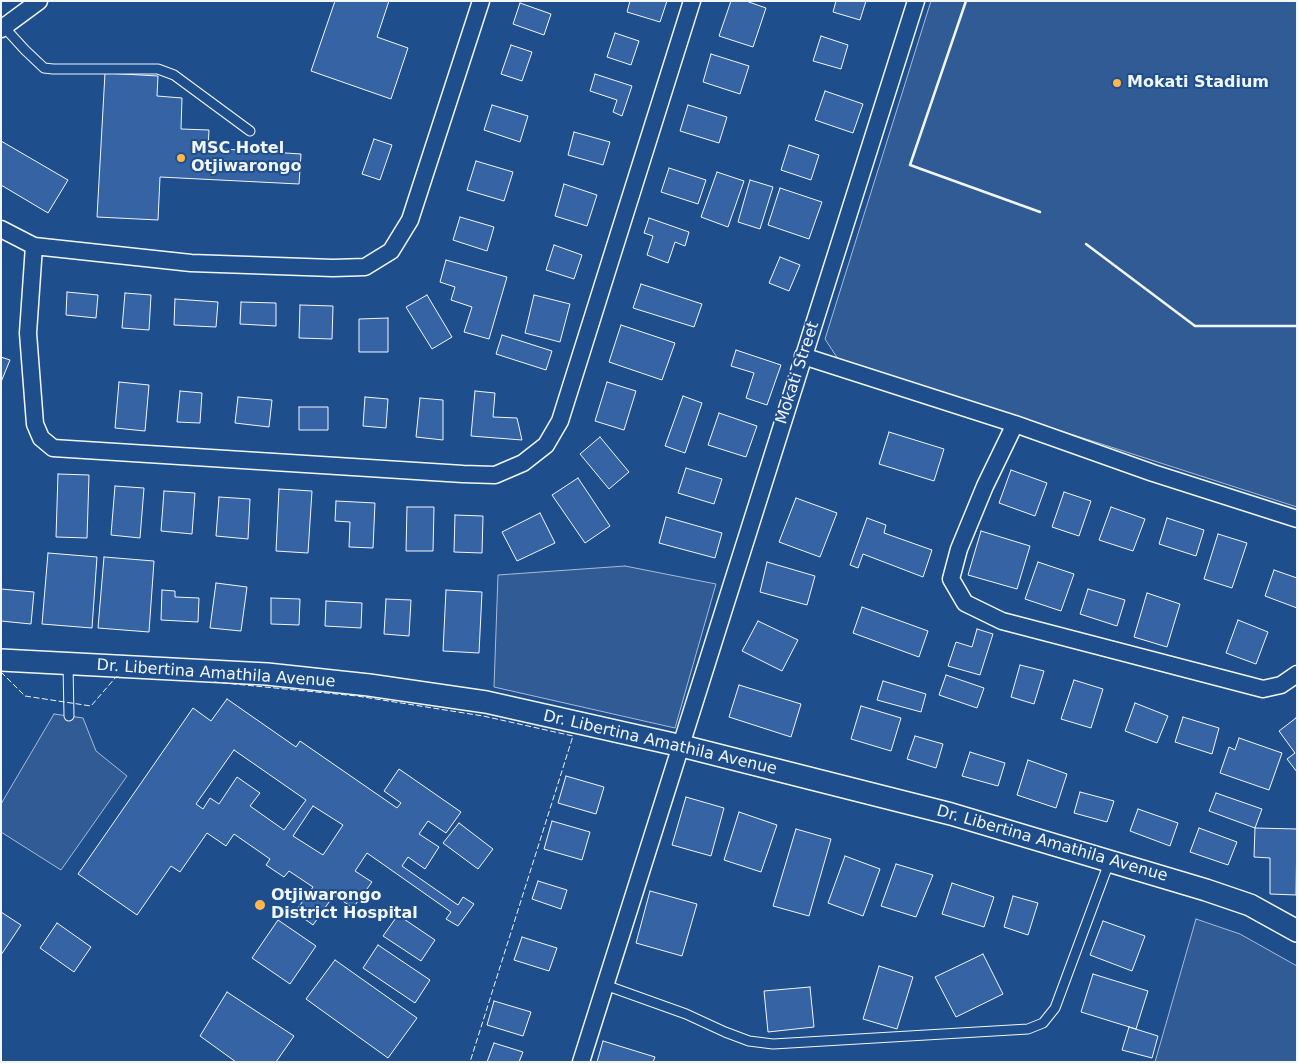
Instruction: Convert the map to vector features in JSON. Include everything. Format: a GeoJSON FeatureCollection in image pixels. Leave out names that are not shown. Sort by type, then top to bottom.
{"type":"FeatureCollection","features":[{"type":"Feature","properties":{"kind":"street"},"geometry":{"type":"LineString","coordinates":[[3,28],[39,1]]}},
{"type":"Feature","properties":{"kind":"street"},"geometry":{"type":"LineString","coordinates":[[1,229],[34,246],[191,262],[333,268],[365,266],[391,251],[410,220],[481,1]]}},
{"type":"Feature","properties":{"kind":"street"},"geometry":{"type":"LineString","coordinates":[[34,246],[28,333],[36,424],[41,438],[53,448],[495,475],[523,464],[546,445],[560,421],[692,1]]}},
{"type":"Feature","properties":{"kind":"street","name":"Mokati Street"},"geometry":{"type":"LineString","coordinates":[[581,1062],[916,1]]}},
{"type":"Feature","properties":{"kind":"street"},"geometry":{"type":"LineString","coordinates":[[803,356],[1015,424],[1153,473],[1297,519]]}},
{"type":"Feature","properties":{"kind":"street"},"geometry":{"type":"LineString","coordinates":[[1015,424],[981,495],[959,549],[950,579],[965,604],[1002,621],[1263,689],[1281,685],[1297,674]]}},
{"type":"Feature","properties":{"kind":"street","name":"Dr. Libertina Amathila Avenue"},"geometry":{"type":"LineString","coordinates":[[1,660],[268,674],[369,685],[486,702],[682,746],[951,814],[1206,890],[1250,905],[1297,931]]}},
{"type":"Feature","properties":{"kind":"lane"},"geometry":{"type":"LineString","coordinates":[[3,28],[44,68],[158,69],[174,75],[250,132]]}},
{"type":"Feature","properties":{"kind":"lane"},"geometry":{"type":"LineString","coordinates":[[68,664],[69,716]]}},
{"type":"Feature","properties":{"kind":"lane"},"geometry":{"type":"LineString","coordinates":[[605,985],[686,1014],[749,1041],[773,1044],[1028,1029],[1043,1023],[1055,1008],[1110,860]]}},
{"type":"Feature","properties":{"kind":"shaded area"},"geometry":{"type":"Polygon","coordinates":[[[931,1],[1297,1],[1297,507],[838,359],[825,339],[931,1]]]}},
{"type":"Feature","properties":{"kind":"shaded area"},"geometry":{"type":"Polygon","coordinates":[[[625,566],[716,584],[675,728],[494,687],[498,575],[625,566]]]}},
{"type":"Feature","properties":{"kind":"shaded area"},"geometry":{"type":"Polygon","coordinates":[[[54,714],[83,718],[96,751],[127,776],[61,870],[1,832],[1,804],[54,714]]]}},
{"type":"Feature","properties":{"kind":"shaded area"},"geometry":{"type":"Polygon","coordinates":[[[1196,919],[1240,934],[1297,966],[1297,1062],[1155,1062],[1196,919]]]}},
{"type":"Feature","properties":{"kind":"building"},"geometry":{"type":"Polygon","coordinates":[[[335,1],[389,1],[377,37],[408,48],[391,99],[311,71],[335,1]]]}},
{"type":"Feature","properties":{"kind":"building"},"geometry":{"type":"Polygon","coordinates":[[[630,1],[667,1],[660,22],[627,12],[630,1]]]}},
{"type":"Feature","properties":{"kind":"building"},"geometry":{"type":"Polygon","coordinates":[[[731,1],[746,1],[766,8],[753,47],[719,36],[731,1]]]}},
{"type":"Feature","properties":{"kind":"building"},"geometry":{"type":"Polygon","coordinates":[[[836,1],[866,1],[860,20],[833,12],[836,1]]]}},
{"type":"Feature","properties":{"kind":"building"},"geometry":{"type":"Polygon","coordinates":[[[520,3],[551,14],[544,35],[513,24],[520,3]]]}},
{"type":"Feature","properties":{"kind":"building"},"geometry":{"type":"Polygon","coordinates":[[[615,33],[639,41],[631,65],[607,57],[615,33]]]}},
{"type":"Feature","properties":{"kind":"building"},"geometry":{"type":"Polygon","coordinates":[[[821,36],[848,45],[841,69],[813,61],[821,36]]]}},
{"type":"Feature","properties":{"kind":"building"},"geometry":{"type":"Polygon","coordinates":[[[511,45],[532,52],[522,81],[501,74],[511,45]]]}},
{"type":"Feature","properties":{"kind":"building"},"geometry":{"type":"Polygon","coordinates":[[[711,54],[749,66],[740,94],[703,82],[711,54]]]}},
{"type":"Feature","properties":{"kind":"building"},"geometry":{"type":"Polygon","coordinates":[[[105,73],[158,76],[157,96],[182,98],[181,129],[209,130],[208,148],[301,154],[299,184],[160,177],[158,220],[97,217],[105,73]]]}},
{"type":"Feature","properties":{"kind":"building"},"geometry":{"type":"Polygon","coordinates":[[[595,74],[632,86],[622,116],[613,112],[617,100],[590,91],[595,74]]]}},
{"type":"Feature","properties":{"kind":"building"},"geometry":{"type":"Polygon","coordinates":[[[825,91],[863,104],[853,133],[815,120],[825,91]]]}},
{"type":"Feature","properties":{"kind":"building"},"geometry":{"type":"Polygon","coordinates":[[[492,105],[528,116],[520,142],[484,130],[492,105]]]}},
{"type":"Feature","properties":{"kind":"building"},"geometry":{"type":"Polygon","coordinates":[[[688,105],[727,117],[719,143],[680,131],[688,105]]]}},
{"type":"Feature","properties":{"kind":"building"},"geometry":{"type":"Polygon","coordinates":[[[574,132],[610,142],[603,165],[568,155],[574,132]]]}},
{"type":"Feature","properties":{"kind":"building"},"geometry":{"type":"Polygon","coordinates":[[[374,139],[392,145],[380,180],[362,174],[374,139]]]}},
{"type":"Feature","properties":{"kind":"building"},"geometry":{"type":"Polygon","coordinates":[[[1,141],[68,180],[48,213],[1,185],[1,141]]]}},
{"type":"Feature","properties":{"kind":"building"},"geometry":{"type":"Polygon","coordinates":[[[789,145],[819,155],[811,180],[781,170],[789,145]]]}},
{"type":"Feature","properties":{"kind":"building"},"geometry":{"type":"Polygon","coordinates":[[[476,161],[513,172],[504,201],[467,190],[476,161]]]}},
{"type":"Feature","properties":{"kind":"building"},"geometry":{"type":"Polygon","coordinates":[[[669,168],[706,180],[698,204],[661,192],[669,168]]]}},
{"type":"Feature","properties":{"kind":"building"},"geometry":{"type":"Polygon","coordinates":[[[717,172],[744,181],[728,227],[701,217],[717,172]]]}},
{"type":"Feature","properties":{"kind":"building"},"geometry":{"type":"Polygon","coordinates":[[[750,180],[773,187],[760,229],[738,222],[750,180]]]}},
{"type":"Feature","properties":{"kind":"building"},"geometry":{"type":"Polygon","coordinates":[[[564,184],[597,195],[587,226],[555,216],[564,184]]]}},
{"type":"Feature","properties":{"kind":"building"},"geometry":{"type":"Polygon","coordinates":[[[780,188],[822,202],[809,239],[768,225],[780,188]]]}},
{"type":"Feature","properties":{"kind":"building"},"geometry":{"type":"Polygon","coordinates":[[[460,217],[494,227],[487,251],[453,240],[460,217]]]}},
{"type":"Feature","properties":{"kind":"building"},"geometry":{"type":"Polygon","coordinates":[[[649,218],[689,232],[685,246],[675,242],[668,263],[647,255],[653,236],[644,233],[649,218]]]}},
{"type":"Feature","properties":{"kind":"building"},"geometry":{"type":"Polygon","coordinates":[[[554,245],[582,255],[574,279],[546,270],[554,245]]]}},
{"type":"Feature","properties":{"kind":"building"},"geometry":{"type":"Polygon","coordinates":[[[780,257],[800,265],[789,291],[769,283],[780,257]]]}},
{"type":"Feature","properties":{"kind":"building"},"geometry":{"type":"Polygon","coordinates":[[[446,260],[507,277],[489,339],[464,332],[472,307],[451,300],[455,287],[440,282],[446,260]]]}},
{"type":"Feature","properties":{"kind":"building"},"geometry":{"type":"Polygon","coordinates":[[[641,284],[702,304],[694,327],[633,308],[641,284]]]}},
{"type":"Feature","properties":{"kind":"building"},"geometry":{"type":"Polygon","coordinates":[[[67,292],[98,295],[96,318],[66,315],[67,292]]]}},
{"type":"Feature","properties":{"kind":"building"},"geometry":{"type":"Polygon","coordinates":[[[125,293],[151,295],[149,330],[122,328],[125,293]]]}},
{"type":"Feature","properties":{"kind":"building"},"geometry":{"type":"Polygon","coordinates":[[[427,295],[452,337],[432,349],[406,307],[427,295]]]}},
{"type":"Feature","properties":{"kind":"building"},"geometry":{"type":"Polygon","coordinates":[[[534,295],[570,304],[560,342],[525,333],[534,295]]]}},
{"type":"Feature","properties":{"kind":"building"},"geometry":{"type":"Polygon","coordinates":[[[175,299],[218,302],[216,327],[174,325],[175,299]]]}},
{"type":"Feature","properties":{"kind":"building"},"geometry":{"type":"Polygon","coordinates":[[[241,302],[276,303],[276,326],[240,324],[241,302]]]}},
{"type":"Feature","properties":{"kind":"building"},"geometry":{"type":"Polygon","coordinates":[[[300,305],[333,306],[332,339],[299,338],[300,305]]]}},
{"type":"Feature","properties":{"kind":"building"},"geometry":{"type":"Polygon","coordinates":[[[388,318],[388,352],[359,352],[359,319],[388,318]]]}},
{"type":"Feature","properties":{"kind":"building"},"geometry":{"type":"Polygon","coordinates":[[[621,325],[675,343],[662,380],[609,362],[621,325]]]}},
{"type":"Feature","properties":{"kind":"building"},"geometry":{"type":"Polygon","coordinates":[[[502,335],[552,351],[546,370],[496,354],[502,335]]]}},
{"type":"Feature","properties":{"kind":"building"},"geometry":{"type":"Polygon","coordinates":[[[736,350],[781,365],[767,405],[746,398],[754,373],[731,366],[736,350]]]}},
{"type":"Feature","properties":{"kind":"building"},"geometry":{"type":"Polygon","coordinates":[[[1,357],[10,360],[1,382],[1,357]]]}},
{"type":"Feature","properties":{"kind":"building"},"geometry":{"type":"Polygon","coordinates":[[[119,382],[149,385],[145,431],[115,428],[119,382]]]}},
{"type":"Feature","properties":{"kind":"building"},"geometry":{"type":"Polygon","coordinates":[[[607,382],[636,391],[624,430],[595,421],[607,382]]]}},
{"type":"Feature","properties":{"kind":"building"},"geometry":{"type":"Polygon","coordinates":[[[180,391],[202,393],[200,423],[177,422],[180,391]]]}},
{"type":"Feature","properties":{"kind":"building"},"geometry":{"type":"Polygon","coordinates":[[[475,391],[495,393],[493,417],[517,418],[522,440],[471,436],[475,391]]]}},
{"type":"Feature","properties":{"kind":"building"},"geometry":{"type":"Polygon","coordinates":[[[683,396],[702,403],[685,453],[665,446],[683,396]]]}},
{"type":"Feature","properties":{"kind":"building"},"geometry":{"type":"Polygon","coordinates":[[[238,397],[272,400],[269,427],[235,423],[238,397]]]}},
{"type":"Feature","properties":{"kind":"building"},"geometry":{"type":"Polygon","coordinates":[[[365,397],[388,399],[386,428],[363,426],[365,397]]]}},
{"type":"Feature","properties":{"kind":"building"},"geometry":{"type":"Polygon","coordinates":[[[420,398],[443,400],[443,440],[416,437],[420,398]]]}},
{"type":"Feature","properties":{"kind":"building"},"geometry":{"type":"Polygon","coordinates":[[[299,407],[328,407],[328,430],[299,430],[299,407]]]}},
{"type":"Feature","properties":{"kind":"building"},"geometry":{"type":"Polygon","coordinates":[[[719,413],[757,426],[746,457],[708,445],[719,413]]]}},
{"type":"Feature","properties":{"kind":"building"},"geometry":{"type":"Polygon","coordinates":[[[889,432],[944,449],[934,481],[879,464],[889,432]]]}},
{"type":"Feature","properties":{"kind":"building"},"geometry":{"type":"Polygon","coordinates":[[[600,437],[629,472],[609,489],[580,454],[600,437]]]}},
{"type":"Feature","properties":{"kind":"building"},"geometry":{"type":"Polygon","coordinates":[[[686,468],[722,479],[714,504],[678,493],[686,468]]]}},
{"type":"Feature","properties":{"kind":"building"},"geometry":{"type":"Polygon","coordinates":[[[1011,470],[1047,483],[1035,516],[999,503],[1011,470]]]}},
{"type":"Feature","properties":{"kind":"building"},"geometry":{"type":"Polygon","coordinates":[[[58,474],[89,475],[87,538],[56,537],[58,474]]]}},
{"type":"Feature","properties":{"kind":"building"},"geometry":{"type":"Polygon","coordinates":[[[578,478],[610,526],[585,543],[552,495],[578,478]]]}},
{"type":"Feature","properties":{"kind":"building"},"geometry":{"type":"Polygon","coordinates":[[[115,486],[144,488],[140,538],[111,535],[115,486]]]}},
{"type":"Feature","properties":{"kind":"building"},"geometry":{"type":"Polygon","coordinates":[[[279,489],[312,491],[308,553],[276,551],[279,489]]]}},
{"type":"Feature","properties":{"kind":"building"},"geometry":{"type":"Polygon","coordinates":[[[164,491],[195,493],[192,534],[161,531],[164,491]]]}},
{"type":"Feature","properties":{"kind":"building"},"geometry":{"type":"Polygon","coordinates":[[[1064,492],[1091,501],[1079,536],[1052,527],[1064,492]]]}},
{"type":"Feature","properties":{"kind":"building"},"geometry":{"type":"Polygon","coordinates":[[[219,497],[250,499],[248,539],[216,536],[219,497]]]}},
{"type":"Feature","properties":{"kind":"building"},"geometry":{"type":"Polygon","coordinates":[[[796,498],[837,513],[820,557],[779,542],[796,498]]]}},
{"type":"Feature","properties":{"kind":"building"},"geometry":{"type":"Polygon","coordinates":[[[336,501],[375,503],[373,548],[349,547],[350,522],[335,521],[336,501]]]}},
{"type":"Feature","properties":{"kind":"building"},"geometry":{"type":"Polygon","coordinates":[[[407,507],[434,507],[433,551],[406,551],[407,507]]]}},
{"type":"Feature","properties":{"kind":"building"},"geometry":{"type":"Polygon","coordinates":[[[1111,507],[1145,519],[1133,551],[1099,540],[1111,507]]]}},
{"type":"Feature","properties":{"kind":"building"},"geometry":{"type":"Polygon","coordinates":[[[540,513],[555,543],[517,561],[502,532],[540,513]]]}},
{"type":"Feature","properties":{"kind":"building"},"geometry":{"type":"Polygon","coordinates":[[[455,515],[483,516],[482,553],[454,552],[455,515]]]}},
{"type":"Feature","properties":{"kind":"building"},"geometry":{"type":"Polygon","coordinates":[[[666,517],[722,533],[715,558],[659,543],[666,517]]]}},
{"type":"Feature","properties":{"kind":"building"},"geometry":{"type":"Polygon","coordinates":[[[867,518],[886,525],[884,533],[932,550],[923,577],[863,554],[858,568],[850,565],[867,518]]]}},
{"type":"Feature","properties":{"kind":"building"},"geometry":{"type":"Polygon","coordinates":[[[1167,518],[1204,530],[1196,556],[1159,544],[1167,518]]]}},
{"type":"Feature","properties":{"kind":"building"},"geometry":{"type":"Polygon","coordinates":[[[981,531],[1030,546],[1017,589],[968,575],[981,531]]]}},
{"type":"Feature","properties":{"kind":"building"},"geometry":{"type":"Polygon","coordinates":[[[1218,534],[1247,543],[1232,588],[1204,579],[1218,534]]]}},
{"type":"Feature","properties":{"kind":"building"},"geometry":{"type":"Polygon","coordinates":[[[48,553],[97,557],[92,628],[42,624],[48,553]]]}},
{"type":"Feature","properties":{"kind":"building"},"geometry":{"type":"Polygon","coordinates":[[[104,557],[154,561],[149,632],[98,628],[104,557]]]}},
{"type":"Feature","properties":{"kind":"building"},"geometry":{"type":"Polygon","coordinates":[[[767,562],[815,576],[807,605],[760,592],[767,562]]]}},
{"type":"Feature","properties":{"kind":"building"},"geometry":{"type":"Polygon","coordinates":[[[1038,562],[1074,574],[1061,611],[1025,599],[1038,562]]]}},
{"type":"Feature","properties":{"kind":"building"},"geometry":{"type":"Polygon","coordinates":[[[1274,570],[1297,578],[1297,608],[1265,596],[1274,570]]]}},
{"type":"Feature","properties":{"kind":"building"},"geometry":{"type":"Polygon","coordinates":[[[216,583],[247,587],[241,631],[210,628],[216,583]]]}},
{"type":"Feature","properties":{"kind":"building"},"geometry":{"type":"Polygon","coordinates":[[[1,589],[34,592],[31,624],[1,621],[1,589]]]}},
{"type":"Feature","properties":{"kind":"building"},"geometry":{"type":"Polygon","coordinates":[[[1088,589],[1125,600],[1117,626],[1080,614],[1088,589]]]}},
{"type":"Feature","properties":{"kind":"building"},"geometry":{"type":"Polygon","coordinates":[[[162,590],[175,591],[175,597],[199,598],[198,622],[161,620],[162,590]]]}},
{"type":"Feature","properties":{"kind":"building"},"geometry":{"type":"Polygon","coordinates":[[[446,590],[482,592],[479,653],[443,651],[446,590]]]}},
{"type":"Feature","properties":{"kind":"building"},"geometry":{"type":"Polygon","coordinates":[[[1147,593],[1180,604],[1167,647],[1134,637],[1147,593]]]}},
{"type":"Feature","properties":{"kind":"building"},"geometry":{"type":"Polygon","coordinates":[[[271,598],[300,599],[299,625],[271,624],[271,598]]]}},
{"type":"Feature","properties":{"kind":"building"},"geometry":{"type":"Polygon","coordinates":[[[386,599],[411,600],[409,636],[384,634],[386,599]]]}},
{"type":"Feature","properties":{"kind":"building"},"geometry":{"type":"Polygon","coordinates":[[[326,601],[362,603],[361,628],[325,626],[326,601]]]}},
{"type":"Feature","properties":{"kind":"building"},"geometry":{"type":"Polygon","coordinates":[[[862,607],[928,631],[919,657],[853,633],[862,607]]]}},
{"type":"Feature","properties":{"kind":"building"},"geometry":{"type":"Polygon","coordinates":[[[1238,620],[1268,632],[1256,664],[1226,653],[1238,620]]]}},
{"type":"Feature","properties":{"kind":"building"},"geometry":{"type":"Polygon","coordinates":[[[758,621],[798,640],[782,671],[742,651],[758,621]]]}},
{"type":"Feature","properties":{"kind":"building"},"geometry":{"type":"Polygon","coordinates":[[[977,629],[993,634],[980,675],[948,666],[956,642],[972,647],[977,629]]]}},
{"type":"Feature","properties":{"kind":"building"},"geometry":{"type":"Polygon","coordinates":[[[1020,665],[1044,671],[1034,704],[1011,697],[1020,665]]]}},
{"type":"Feature","properties":{"kind":"building"},"geometry":{"type":"Polygon","coordinates":[[[946,675],[984,688],[977,708],[939,695],[946,675]]]}},
{"type":"Feature","properties":{"kind":"building"},"geometry":{"type":"Polygon","coordinates":[[[1074,680],[1103,689],[1091,728],[1061,719],[1074,680]]]}},
{"type":"Feature","properties":{"kind":"building"},"geometry":{"type":"Polygon","coordinates":[[[883,681],[926,694],[921,712],[877,700],[883,681]]]}},
{"type":"Feature","properties":{"kind":"building"},"geometry":{"type":"Polygon","coordinates":[[[739,685],[801,704],[791,737],[729,717],[739,685]]]}},
{"type":"Feature","properties":{"kind":"building"},"geometry":{"type":"Polygon","coordinates":[[[227,699],[296,747],[300,741],[397,808],[401,803],[384,791],[399,769],[461,812],[446,833],[428,821],[419,834],[439,847],[425,869],[408,857],[402,866],[458,905],[463,897],[474,904],[458,926],[446,919],[451,912],[367,853],[355,871],[372,882],[353,908],[334,895],[313,925],[295,912],[313,887],[289,871],[284,877],[266,865],[270,859],[234,834],[226,846],[207,833],[180,872],[171,866],[137,915],[78,874],[193,708],[211,721],[227,699]],[[234,750],[196,804],[203,809],[210,798],[219,804],[237,777],[260,793],[250,806],[284,830],[306,800],[234,750]],[[313,806],[293,836],[323,855],[343,825],[313,806]]]}},
{"type":"Feature","properties":{"kind":"building"},"geometry":{"type":"Polygon","coordinates":[[[1135,703],[1168,716],[1157,743],[1125,731],[1135,703]]]}},
{"type":"Feature","properties":{"kind":"building"},"geometry":{"type":"Polygon","coordinates":[[[861,706],[901,718],[891,751],[851,739],[861,706]]]}},
{"type":"Feature","properties":{"kind":"building"},"geometry":{"type":"Polygon","coordinates":[[[1183,717],[1219,728],[1212,754],[1175,742],[1183,717]]]}},
{"type":"Feature","properties":{"kind":"building"},"geometry":{"type":"Polygon","coordinates":[[[1296,718],[1297,772],[1287,759],[1295,753],[1279,731],[1296,718]]]}},
{"type":"Feature","properties":{"kind":"building"},"geometry":{"type":"Polygon","coordinates":[[[915,736],[943,744],[936,768],[907,759],[915,736]]]}},
{"type":"Feature","properties":{"kind":"building"},"geometry":{"type":"Polygon","coordinates":[[[1239,738],[1282,753],[1269,790],[1220,773],[1229,747],[1235,750],[1239,738]]]}},
{"type":"Feature","properties":{"kind":"building"},"geometry":{"type":"Polygon","coordinates":[[[970,752],[1005,763],[998,786],[962,776],[970,752]]]}},
{"type":"Feature","properties":{"kind":"building"},"geometry":{"type":"Polygon","coordinates":[[[1028,760],[1067,774],[1056,808],[1017,795],[1028,760]]]}},
{"type":"Feature","properties":{"kind":"building"},"geometry":{"type":"Polygon","coordinates":[[[566,776],[604,787],[596,814],[558,803],[566,776]]]}},
{"type":"Feature","properties":{"kind":"building"},"geometry":{"type":"Polygon","coordinates":[[[1080,792],[1114,801],[1107,822],[1074,813],[1080,792]]]}},
{"type":"Feature","properties":{"kind":"building"},"geometry":{"type":"Polygon","coordinates":[[[1216,793],[1262,809],[1255,828],[1209,811],[1216,793]]]}},
{"type":"Feature","properties":{"kind":"building"},"geometry":{"type":"Polygon","coordinates":[[[686,797],[724,808],[711,856],[672,845],[686,797]]]}},
{"type":"Feature","properties":{"kind":"building"},"geometry":{"type":"Polygon","coordinates":[[[1138,809],[1178,823],[1170,846],[1130,831],[1138,809]]]}},
{"type":"Feature","properties":{"kind":"building"},"geometry":{"type":"Polygon","coordinates":[[[739,812],[777,825],[761,872],[724,860],[739,812]]]}},
{"type":"Feature","properties":{"kind":"building"},"geometry":{"type":"Polygon","coordinates":[[[552,821],[590,832],[582,860],[544,849],[552,821]]]}},
{"type":"Feature","properties":{"kind":"building"},"geometry":{"type":"Polygon","coordinates":[[[459,823],[493,849],[478,869],[443,843],[459,823]]]}},
{"type":"Feature","properties":{"kind":"building"},"geometry":{"type":"Polygon","coordinates":[[[1199,828],[1237,842],[1228,865],[1190,852],[1199,828]]]}},
{"type":"Feature","properties":{"kind":"building"},"geometry":{"type":"Polygon","coordinates":[[[1255,828],[1297,829],[1296,895],[1270,894],[1270,858],[1254,857],[1255,828]]]}},
{"type":"Feature","properties":{"kind":"building"},"geometry":{"type":"Polygon","coordinates":[[[796,829],[831,839],[809,916],[773,906],[796,829]]]}},
{"type":"Feature","properties":{"kind":"building"},"geometry":{"type":"Polygon","coordinates":[[[845,856],[880,869],[863,916],[828,903],[845,856]]]}},
{"type":"Feature","properties":{"kind":"building"},"geometry":{"type":"Polygon","coordinates":[[[896,864],[933,875],[916,917],[881,906],[896,864]]]}},
{"type":"Feature","properties":{"kind":"building"},"geometry":{"type":"Polygon","coordinates":[[[538,881],[567,890],[561,909],[532,899],[538,881]]]}},
{"type":"Feature","properties":{"kind":"building"},"geometry":{"type":"Polygon","coordinates":[[[952,883],[994,897],[984,927],[942,914],[952,883]]]}},
{"type":"Feature","properties":{"kind":"building"},"geometry":{"type":"Polygon","coordinates":[[[650,891],[697,904],[682,956],[636,943],[650,891]]]}},
{"type":"Feature","properties":{"kind":"building"},"geometry":{"type":"Polygon","coordinates":[[[1013,896],[1038,903],[1028,935],[1004,927],[1013,896]]]}},
{"type":"Feature","properties":{"kind":"building"},"geometry":{"type":"Polygon","coordinates":[[[1,912],[21,925],[1,955],[1,912]]]}},
{"type":"Feature","properties":{"kind":"building"},"geometry":{"type":"Polygon","coordinates":[[[398,915],[435,940],[421,961],[383,936],[398,915]]]}},
{"type":"Feature","properties":{"kind":"building"},"geometry":{"type":"Polygon","coordinates":[[[278,920],[316,946],[290,984],[252,958],[278,920]]]}},
{"type":"Feature","properties":{"kind":"building"},"geometry":{"type":"Polygon","coordinates":[[[1103,921],[1145,936],[1132,971],[1090,955],[1103,921]]]}},
{"type":"Feature","properties":{"kind":"building"},"geometry":{"type":"Polygon","coordinates":[[[57,923],[91,947],[74,972],[40,948],[57,923]]]}},
{"type":"Feature","properties":{"kind":"building"},"geometry":{"type":"Polygon","coordinates":[[[522,937],[557,948],[549,971],[514,960],[522,937]]]}},
{"type":"Feature","properties":{"kind":"building"},"geometry":{"type":"Polygon","coordinates":[[[378,945],[430,980],[415,1003],[363,968],[378,945]]]}},
{"type":"Feature","properties":{"kind":"building"},"geometry":{"type":"Polygon","coordinates":[[[983,954],[1003,994],[956,1017],[935,977],[983,954]]]}},
{"type":"Feature","properties":{"kind":"building"},"geometry":{"type":"Polygon","coordinates":[[[335,960],[417,1018],[388,1058],[306,999],[335,960]]]}},
{"type":"Feature","properties":{"kind":"building"},"geometry":{"type":"Polygon","coordinates":[[[879,966],[913,977],[897,1029],[863,1019],[879,966]]]}},
{"type":"Feature","properties":{"kind":"building"},"geometry":{"type":"Polygon","coordinates":[[[1093,974],[1148,991],[1136,1029],[1081,1012],[1093,974]]]}},
{"type":"Feature","properties":{"kind":"building"},"geometry":{"type":"Polygon","coordinates":[[[810,987],[814,1027],[768,1032],[764,991],[810,987]]]}},
{"type":"Feature","properties":{"kind":"building"},"geometry":{"type":"Polygon","coordinates":[[[227,992],[294,1036],[276,1062],[236,1062],[200,1036],[227,992]]]}},
{"type":"Feature","properties":{"kind":"building"},"geometry":{"type":"Polygon","coordinates":[[[494,1001],[531,1012],[523,1036],[487,1025],[494,1001]]]}},
{"type":"Feature","properties":{"kind":"building"},"geometry":{"type":"Polygon","coordinates":[[[1129,1027],[1158,1036],[1152,1058],[1122,1050],[1129,1027]]]}},
{"type":"Feature","properties":{"kind":"building"},"geometry":{"type":"Polygon","coordinates":[[[603,1041],[655,1057],[653,1062],[597,1062],[603,1041]]]}},
{"type":"Feature","properties":{"kind":"building"},"geometry":{"type":"Polygon","coordinates":[[[494,1043],[523,1052],[519,1062],[487,1062],[494,1043]]]}},
{"type":"Feature","properties":{"kind":"fence"},"geometry":{"type":"LineString","coordinates":[[1,672],[25,696],[91,706],[116,677],[120,677]]}},
{"type":"Feature","properties":{"kind":"fence"},"geometry":{"type":"LineString","coordinates":[[214,682],[357,696],[483,716],[573,736],[470,1062]]}},
{"type":"Feature","properties":{"kind":"wall"},"geometry":{"type":"LineString","coordinates":[[966,1],[910,165],[1040,212]]}},
{"type":"Feature","properties":{"kind":"wall"},"geometry":{"type":"LineString","coordinates":[[1086,244],[1195,326],[1297,326]]}},
{"type":"Feature","properties":{"kind":"place","name":"Mokati Stadium"},"geometry":{"type":"Point","coordinates":[1117,83]}},
{"type":"Feature","properties":{"kind":"place","name":"MSC Hotel Otjiwarongo"},"geometry":{"type":"Point","coordinates":[181,158]}},
{"type":"Feature","properties":{"kind":"place","name":"Otjiwarongo District Hospital"},"geometry":{"type":"Point","coordinates":[260,905]}}]}
